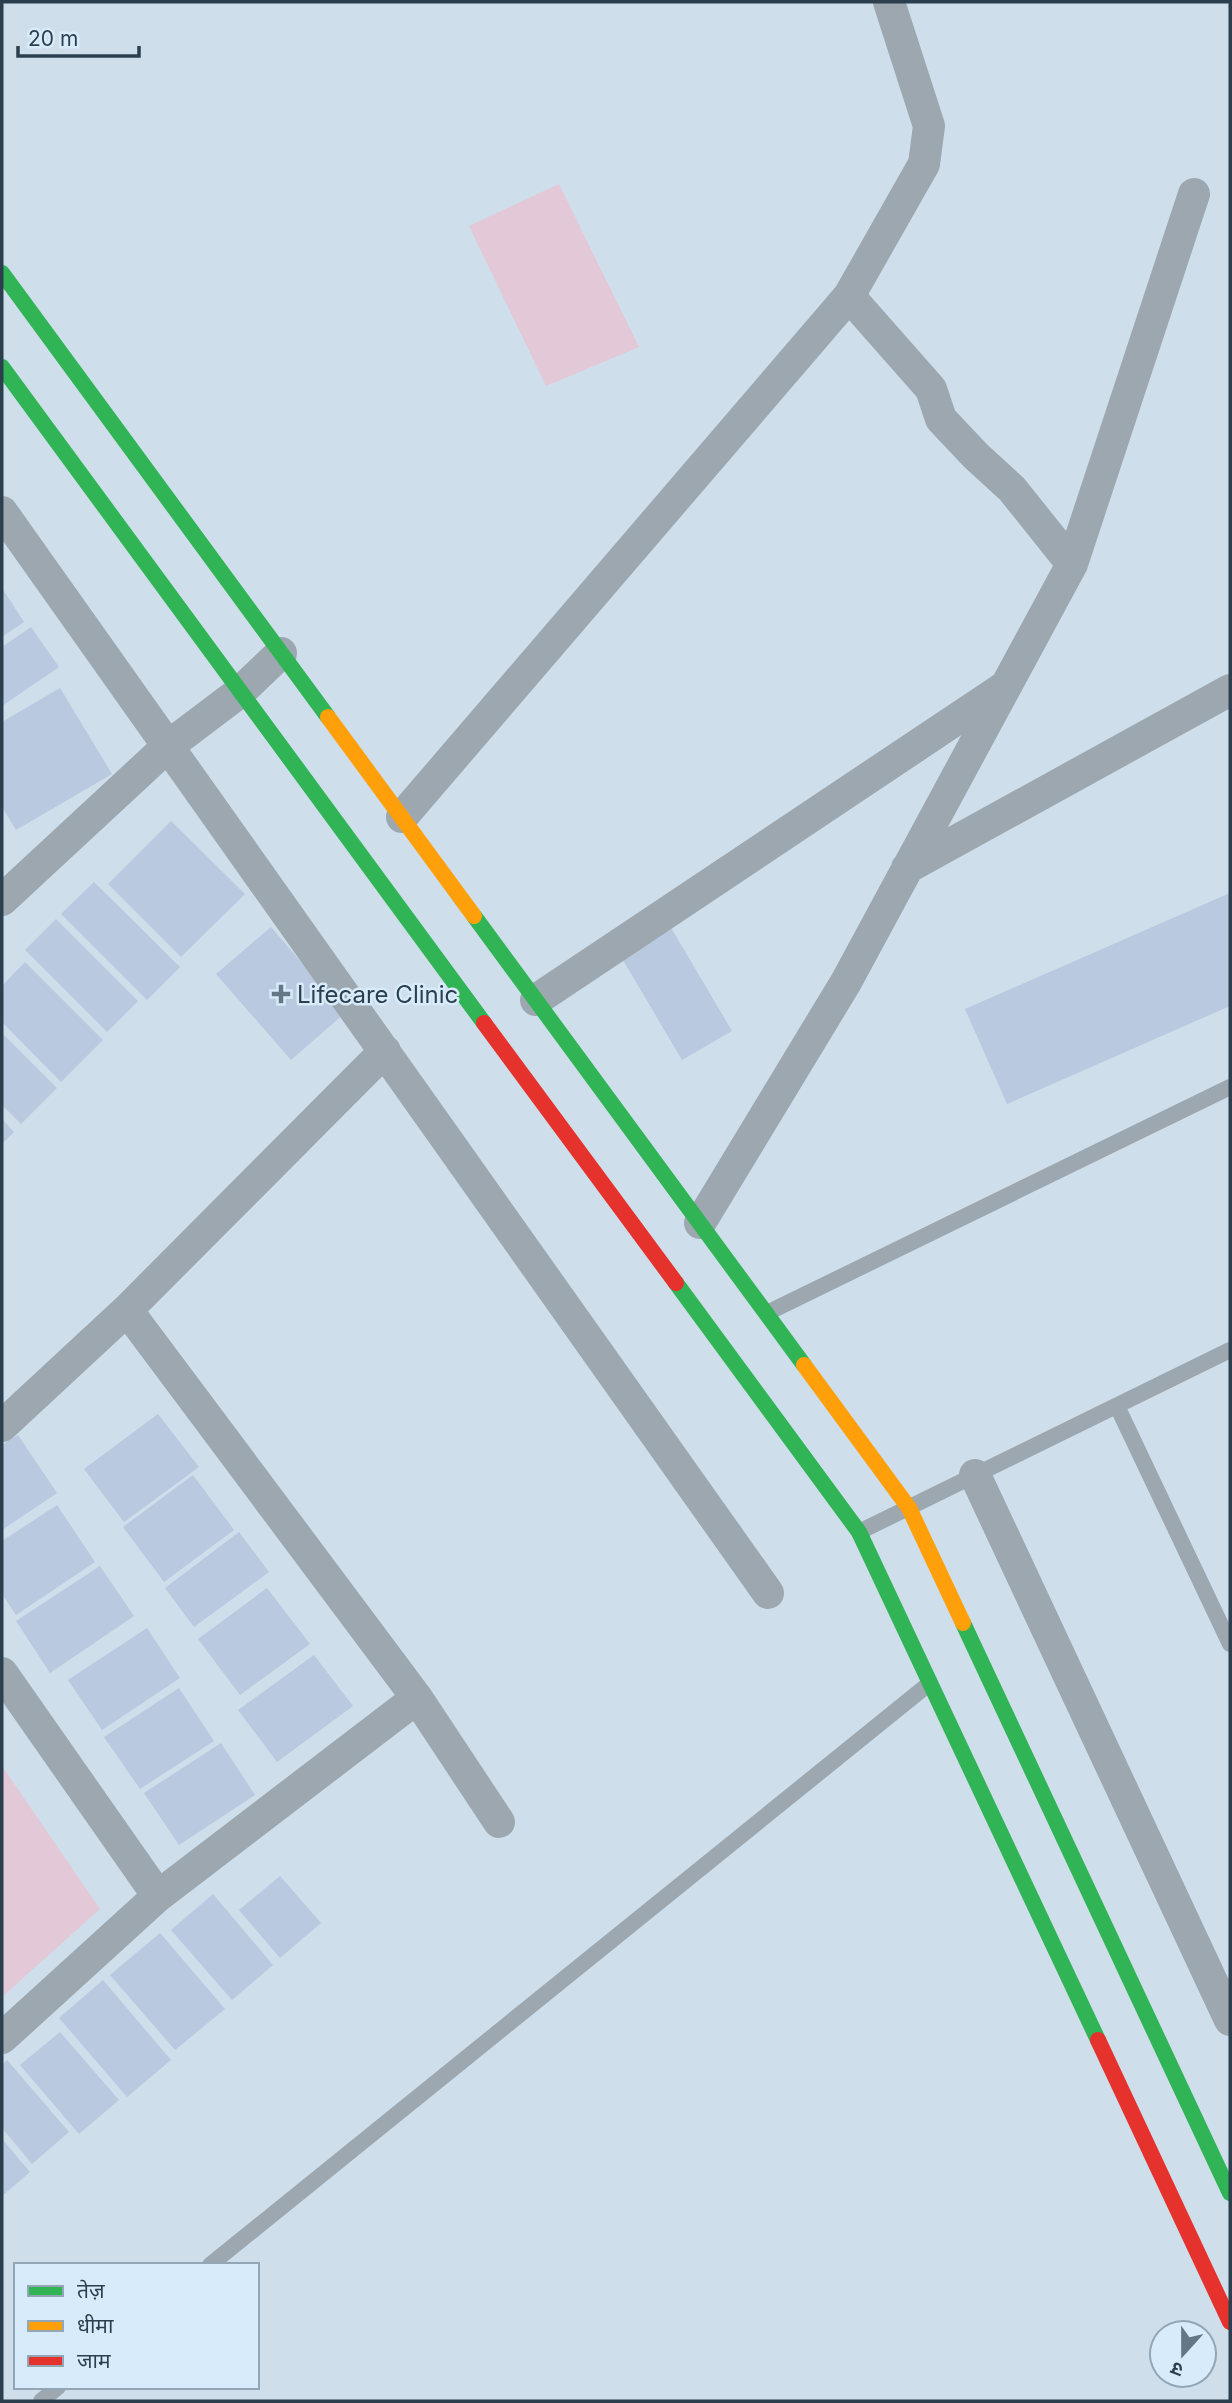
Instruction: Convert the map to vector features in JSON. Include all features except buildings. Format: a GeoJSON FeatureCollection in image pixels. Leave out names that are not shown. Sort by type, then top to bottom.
{"type":"FeatureCollection","features":[{"type":"Feature","properties":{"kind":"street"},"geometry":{"type":"LineString","coordinates":[[402,817],[849,296],[924,164],[929,126],[889,2]]}},
{"type":"Feature","properties":{"kind":"street"},"geometry":{"type":"LineString","coordinates":[[699,1223],[846,982],[1072,564],[1194,194]]}},
{"type":"Feature","properties":{"kind":"street"},"geometry":{"type":"LineString","coordinates":[[2,273],[909,1508],[1230,2193]]}},
{"type":"Feature","properties":{"kind":"street"},"geometry":{"type":"LineString","coordinates":[[849,296],[931,389],[941,419],[1012,489],[1072,564]]}},
{"type":"Feature","properties":{"kind":"street"},"geometry":{"type":"LineString","coordinates":[[2,366],[859,1532],[1230,2322]]}},
{"type":"Feature","properties":{"kind":"street"},"geometry":{"type":"LineString","coordinates":[[2,512],[768,1593]]}},
{"type":"Feature","properties":{"kind":"street"},"geometry":{"type":"LineString","coordinates":[[2,900],[167,747],[241,691],[281,653]]}},
{"type":"Feature","properties":{"kind":"street"},"geometry":{"type":"LineString","coordinates":[[536,1000],[1007,686]]}},
{"type":"Feature","properties":{"kind":"street"},"geometry":{"type":"LineString","coordinates":[[907,868],[1230,690]]}},
{"type":"Feature","properties":{"kind":"street"},"geometry":{"type":"LineString","coordinates":[[2,1426],[127,1310],[385,1051]]}},
{"type":"Feature","properties":{"kind":"street"},"geometry":{"type":"LineString","coordinates":[[127,1310],[417,1698],[499,1822]]}},
{"type":"Feature","properties":{"kind":"street"},"geometry":{"type":"LineString","coordinates":[[975,1475],[1230,2020]]}},
{"type":"Feature","properties":{"kind":"street"},"geometry":{"type":"LineString","coordinates":[[2,1673],[158,1896]]}},
{"type":"Feature","properties":{"kind":"street"},"geometry":{"type":"LineString","coordinates":[[2,2038],[158,1896],[417,1698]]}},
{"type":"Feature","properties":{"kind":"lane"},"geometry":{"type":"LineString","coordinates":[[767,1313],[1230,1087]]}},
{"type":"Feature","properties":{"kind":"lane"},"geometry":{"type":"LineString","coordinates":[[859,1532],[1230,1350]]}},
{"type":"Feature","properties":{"kind":"lane"},"geometry":{"type":"LineString","coordinates":[[1117,1406],[1230,1644]]}},
{"type":"Feature","properties":{"kind":"lane"},"geometry":{"type":"LineString","coordinates":[[212,2263],[930,1683]]}},
{"type":"Feature","properties":{"kind":"lane"},"geometry":{"type":"LineString","coordinates":[[41,2401],[56,2389]]}},
{"type":"Feature","properties":{"kind":"shaded area"},"geometry":{"type":"Polygon","coordinates":[[[559,184],[639,347],[546,386],[469,226],[559,184]]]}},
{"type":"Feature","properties":{"kind":"shaded area"},"geometry":{"type":"Polygon","coordinates":[[[2,1766],[100,1909],[2,1997],[2,1766]]]}},
{"type":"Feature","properties":{"kind":"traffic: fast"},"geometry":{"type":"LineString","coordinates":[[2,273],[328,717]]}},
{"type":"Feature","properties":{"kind":"traffic: fast"},"geometry":{"type":"LineString","coordinates":[[2,367],[484,1023]]}},
{"type":"Feature","properties":{"kind":"traffic: fast"},"geometry":{"type":"LineString","coordinates":[[474,916],[804,1365]]}},
{"type":"Feature","properties":{"kind":"traffic: fast"},"geometry":{"type":"LineString","coordinates":[[676,1283],[859,1532],[1098,2040]]}},
{"type":"Feature","properties":{"kind":"traffic: fast"},"geometry":{"type":"LineString","coordinates":[[963,1623],[1230,2193]]}},
{"type":"Feature","properties":{"kind":"traffic: slow"},"geometry":{"type":"LineString","coordinates":[[328,717],[474,916]]}},
{"type":"Feature","properties":{"kind":"traffic: slow"},"geometry":{"type":"LineString","coordinates":[[804,1365],[909,1508],[963,1623]]}},
{"type":"Feature","properties":{"kind":"traffic: jam"},"geometry":{"type":"LineString","coordinates":[[484,1023],[676,1283]]}},
{"type":"Feature","properties":{"kind":"traffic: jam"},"geometry":{"type":"LineString","coordinates":[[1098,2040],[1230,2322]]}},
{"type":"Feature","properties":{"kind":"place","name":"Lifecare Clinic"},"geometry":{"type":"Point","coordinates":[281,994]}}]}
